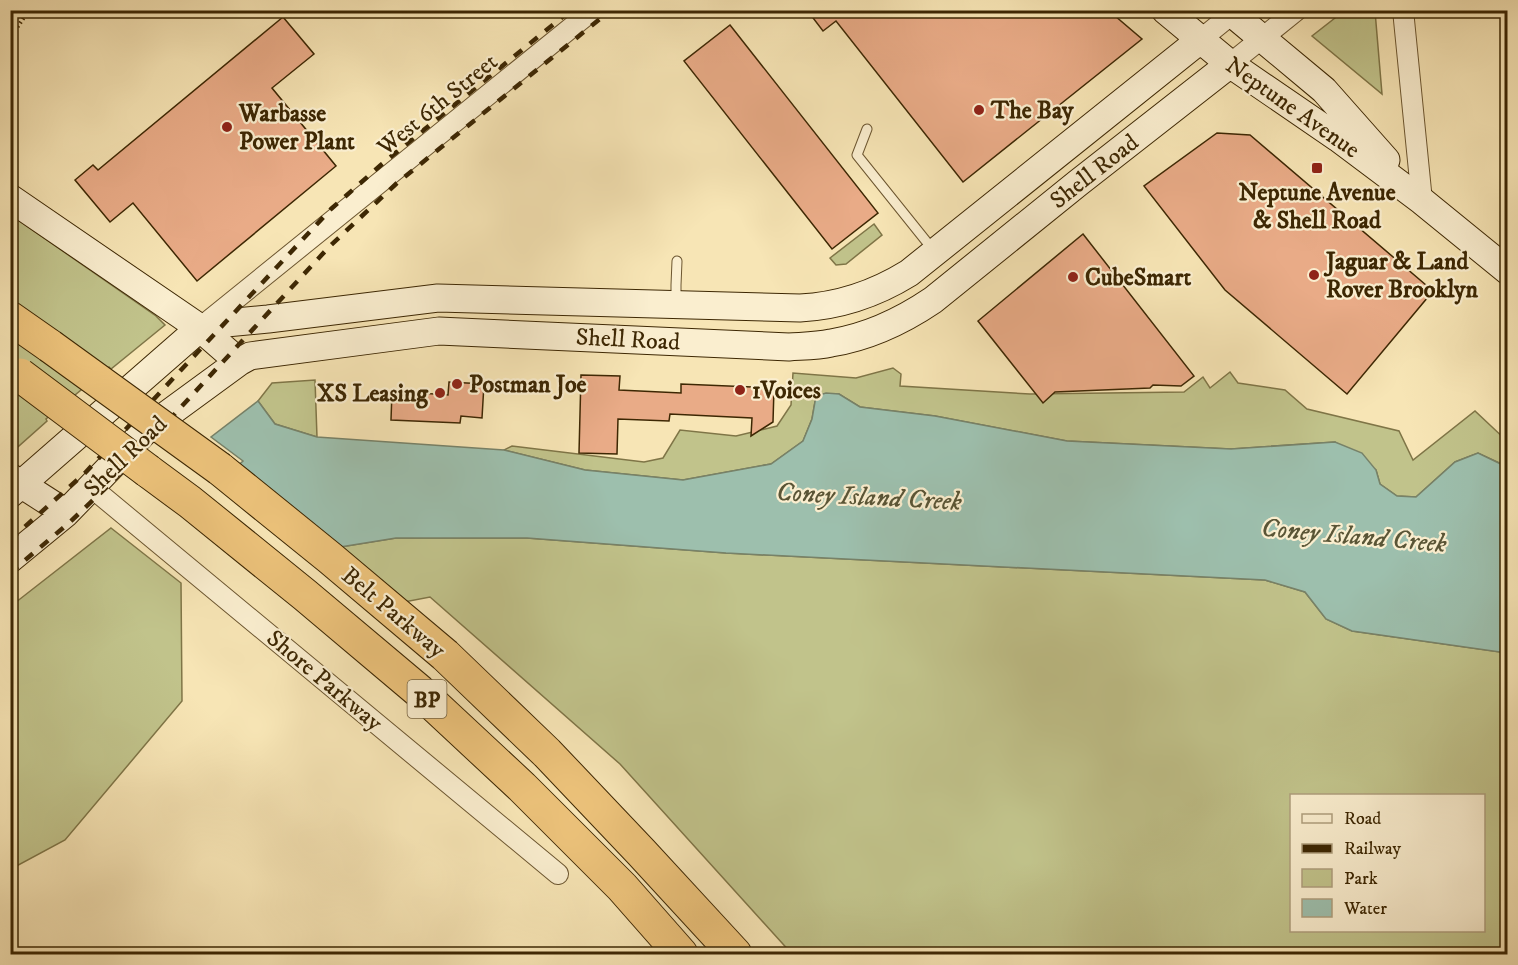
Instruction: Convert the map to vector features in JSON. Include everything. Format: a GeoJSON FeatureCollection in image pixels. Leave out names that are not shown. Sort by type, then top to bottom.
{"type":"FeatureCollection","features":[{"type":"Feature","properties":{"kind":"highway","name":"Belt Parkway"},"geometry":{"type":"LineString","coordinates":[[10,318],[220,469],[445,655],[547,753],[735,954]]}},
{"type":"Feature","properties":{"kind":"highway","name":"Belt Parkway"},"geometry":{"type":"LineString","coordinates":[[15,372],[190,502],[419,691],[522,787],[622,887],[681,954]]}},
{"type":"Feature","properties":{"kind":"main road","name":"Neptune Avenue"},"geometry":{"type":"LineString","coordinates":[[1165,10],[1230,64],[1338,138],[1422,201],[1508,271]]}},
{"type":"Feature","properties":{"kind":"main road","name":"Neptune Avenue"},"geometry":{"type":"LineString","coordinates":[[1233,12],[1324,90],[1422,201]]}},
{"type":"Feature","properties":{"kind":"main road","name":"Shell Road"},"geometry":{"type":"LineString","coordinates":[[14,485],[200,328],[438,298],[800,308],[837,304],[870,294],[890,285],[935,253],[1200,40]]}},
{"type":"Feature","properties":{"kind":"main road","name":"Shell Road"},"geometry":{"type":"LineString","coordinates":[[10,559],[66,513],[146,430],[250,356],[439,331],[789,347],[829,344],[861,336],[902,319],[933,300],[1230,64]]}},
{"type":"Feature","properties":{"kind":"main road"},"geometry":{"type":"LineString","coordinates":[[10,198],[200,328],[239,362]]}},
{"type":"Feature","properties":{"kind":"main road"},"geometry":{"type":"LineString","coordinates":[[14,485],[66,513]]}},
{"type":"Feature","properties":{"kind":"street","name":"West 6th Street"},"geometry":{"type":"LineString","coordinates":[[200,328],[593,10]]}},
{"type":"Feature","properties":{"kind":"street"},"geometry":{"type":"LineString","coordinates":[[1230,64],[1297,10]]}},
{"type":"Feature","properties":{"kind":"street"},"geometry":{"type":"LineString","coordinates":[[1403,10],[1422,201]]}},
{"type":"Feature","properties":{"kind":"street"},"geometry":{"type":"LineString","coordinates":[[1200,40],[1233,12]]}},
{"type":"Feature","properties":{"kind":"street","name":"Shore Parkway"},"geometry":{"type":"LineString","coordinates":[[91,487],[558,874]]}},
{"type":"Feature","properties":{"kind":"lane"},"geometry":{"type":"LineString","coordinates":[[867,129],[857,155],[935,253]]}},
{"type":"Feature","properties":{"kind":"lane"},"geometry":{"type":"LineString","coordinates":[[676,305],[677,261]]}},
{"type":"Feature","properties":{"kind":"path"},"geometry":{"type":"LineString","coordinates":[[10,38],[29,10]]}},
{"type":"Feature","properties":{"kind":"green space"},"geometry":{"type":"Polygon","coordinates":[[[1344,11],[1375,11],[1382,94],[1312,36],[1344,11]]]}},
{"type":"Feature","properties":{"kind":"green space"},"geometry":{"type":"Polygon","coordinates":[[[11,215],[156,316],[165,325],[46,419],[47,421],[11,453],[11,215]]]}},
{"type":"Feature","properties":{"kind":"green space"},"geometry":{"type":"Polygon","coordinates":[[[874,224],[882,235],[846,264],[836,265],[830,258],[874,224]]]}},
{"type":"Feature","properties":{"kind":"green space"},"geometry":{"type":"Polygon","coordinates":[[[893,368],[901,374],[900,386],[1030,394],[1184,392],[1203,377],[1210,388],[1230,372],[1238,383],[1285,390],[1307,409],[1399,431],[1413,460],[1475,411],[1507,441],[1508,467],[1478,453],[1455,462],[1416,497],[1397,496],[1380,484],[1376,470],[1335,442],[1231,449],[1067,441],[935,416],[860,407],[839,394],[816,396],[812,419],[803,441],[771,464],[683,480],[585,470],[504,450],[512,446],[644,462],[663,458],[680,430],[736,436],[777,426],[791,405],[793,373],[856,378],[893,368]]]}},
{"type":"Feature","properties":{"kind":"green space"},"geometry":{"type":"Polygon","coordinates":[[[315,380],[317,437],[275,424],[258,401],[272,383],[315,380]]]}},
{"type":"Feature","properties":{"kind":"green space"},"geometry":{"type":"Polygon","coordinates":[[[111,528],[181,583],[182,701],[65,840],[11,869],[11,606],[111,528]]]}},
{"type":"Feature","properties":{"kind":"green space"},"geometry":{"type":"Polygon","coordinates":[[[396,538],[527,538],[726,553],[1265,580],[1305,592],[1326,619],[1352,631],[1507,653],[1507,954],[792,954],[620,764],[430,597],[399,603],[334,548],[396,538]]]}},
{"type":"Feature","properties":{"kind":"water","name":"Coney Island Creek"},"geometry":{"type":"Polygon","coordinates":[[[826,393],[839,394],[860,407],[935,416],[1067,441],[1231,449],[1335,442],[1362,453],[1376,470],[1380,484],[1397,496],[1416,497],[1455,462],[1478,453],[1507,467],[1507,653],[1352,631],[1326,619],[1305,592],[1265,580],[726,553],[527,538],[396,538],[334,548],[234,469],[243,461],[211,437],[258,401],[275,424],[317,437],[504,450],[585,470],[683,480],[771,464],[803,441],[812,419],[816,396],[826,393]]]}},
{"type":"Feature","properties":{"kind":"building","name":"The Bay"},"geometry":{"type":"Polygon","coordinates":[[[807,10],[1108,10],[1142,39],[963,182],[836,21],[823,31],[807,10]]]}},
{"type":"Feature","properties":{"kind":"building","name":"Warbasse Power Plant"},"geometry":{"type":"Polygon","coordinates":[[[283,17],[314,54],[272,88],[336,166],[197,281],[133,203],[110,222],[75,180],[93,165],[98,170],[283,17]]]}},
{"type":"Feature","properties":{"kind":"building"},"geometry":{"type":"Polygon","coordinates":[[[730,25],[878,213],[832,249],[684,61],[730,25]]]}},
{"type":"Feature","properties":{"kind":"building","name":"Jaguar & Land Rover Brooklyn"},"geometry":{"type":"Polygon","coordinates":[[[1217,133],[1250,135],[1433,291],[1347,394],[1225,290],[1144,186],[1217,133]]]}},
{"type":"Feature","properties":{"kind":"building","name":"CubeSmart"},"geometry":{"type":"Polygon","coordinates":[[[1083,234],[1194,376],[1181,386],[1153,385],[1150,388],[1055,392],[1043,403],[978,321],[1083,234]]]}},
{"type":"Feature","properties":{"kind":"building"},"geometry":{"type":"Polygon","coordinates":[[[581,375],[620,376],[619,390],[681,393],[681,384],[774,388],[773,422],[751,436],[752,418],[670,414],[669,421],[618,419],[617,454],[579,453],[581,375]]]}},
{"type":"Feature","properties":{"kind":"building"},"geometry":{"type":"Polygon","coordinates":[[[449,382],[484,384],[482,418],[461,416],[460,423],[391,420],[392,391],[448,395],[449,382]]]}},
{"type":"Feature","properties":{"kind":"railway"},"geometry":{"type":"LineString","coordinates":[[10,540],[85,473],[331,209],[382,164],[571,10]]}},
{"type":"Feature","properties":{"kind":"railway"},"geometry":{"type":"LineString","coordinates":[[10,573],[109,485],[329,247],[397,183],[611,10]]}},
{"type":"Feature","properties":{"kind":"place","name":"The Bay"},"geometry":{"type":"Point","coordinates":[979,110]}},
{"type":"Feature","properties":{"kind":"place","name":"Warbasse Power Plant"},"geometry":{"type":"Point","coordinates":[227,127]}},
{"type":"Feature","properties":{"kind":"place","name":"Neptune Avenue & Shell Road"},"geometry":{"type":"Point","coordinates":[1317,168]}},
{"type":"Feature","properties":{"kind":"place","name":"Jaguar & Land Rover Brooklyn"},"geometry":{"type":"Point","coordinates":[1314,275]}},
{"type":"Feature","properties":{"kind":"place","name":"CubeSmart"},"geometry":{"type":"Point","coordinates":[1073,277]}},
{"type":"Feature","properties":{"kind":"place","name":"Postman Joe"},"geometry":{"type":"Point","coordinates":[457,384]}},
{"type":"Feature","properties":{"kind":"place","name":"1Voices"},"geometry":{"type":"Point","coordinates":[740,390]}},
{"type":"Feature","properties":{"kind":"place","name":"XS Leasing"},"geometry":{"type":"Point","coordinates":[440,393]}}]}
